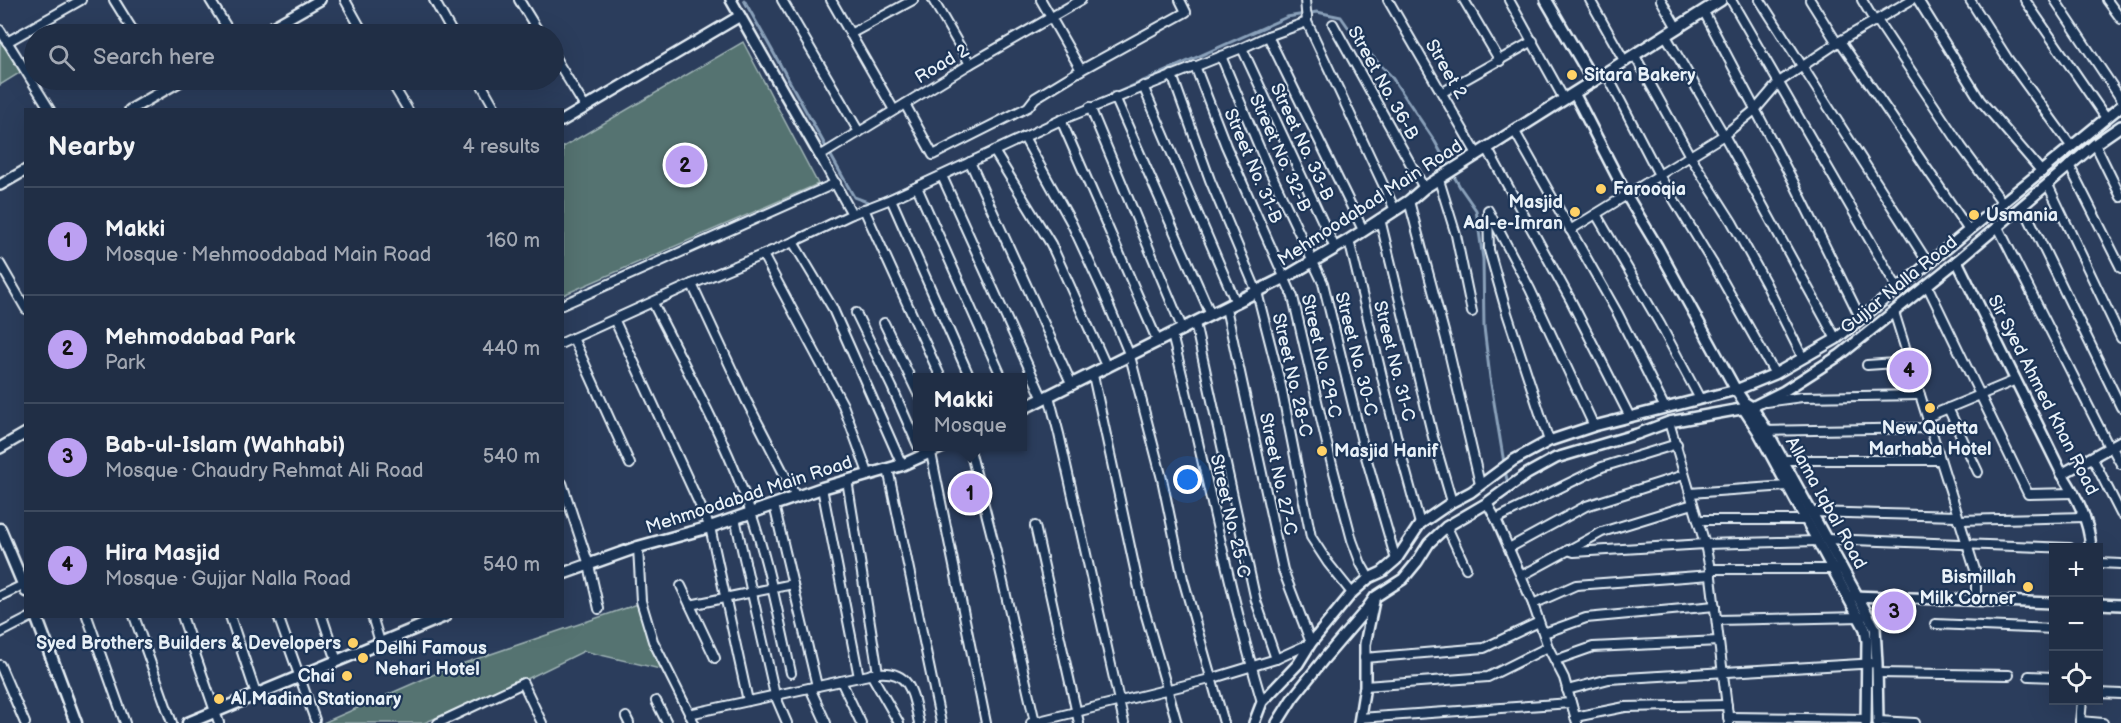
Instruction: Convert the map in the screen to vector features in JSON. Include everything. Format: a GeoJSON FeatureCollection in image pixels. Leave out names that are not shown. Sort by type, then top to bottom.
{"type":"FeatureCollection","features":[{"type":"Feature","properties":{"kind":"main road"},"geometry":{"type":"LineString","coordinates":[[1546,0],[1593,81]]}},
{"type":"Feature","properties":{"kind":"main road","name":"Mehmoodabad Main Road"},"geometry":{"type":"LineString","coordinates":[[1027,407],[1286,277],[1349,240],[1473,156],[1721,0]]}},
{"type":"Feature","properties":{"kind":"main road","name":"Mehmoodabad Main Road"},"geometry":{"type":"LineString","coordinates":[[564,573],[868,473],[902,465],[926,451]]}},
{"type":"Feature","properties":{"kind":"main road"},"geometry":{"type":"LineString","coordinates":[[0,529],[21,567],[24,588]]}},
{"type":"Feature","properties":{"kind":"main road"},"geometry":{"type":"LineString","coordinates":[[35,618],[76,723]]}},
{"type":"Feature","properties":{"kind":"main road"},"geometry":{"type":"LineString","coordinates":[[188,723],[440,618]]}},
{"type":"Feature","properties":{"kind":"street"},"geometry":{"type":"LineString","coordinates":[[39,24],[81,0]]}},
{"type":"Feature","properties":{"kind":"street"},"geometry":{"type":"LineString","coordinates":[[114,0],[129,24]]}},
{"type":"Feature","properties":{"kind":"street"},"geometry":{"type":"LineString","coordinates":[[210,0],[225,24]]}},
{"type":"Feature","properties":{"kind":"street"},"geometry":{"type":"LineString","coordinates":[[277,24],[319,0]]}},
{"type":"Feature","properties":{"kind":"street"},"geometry":{"type":"LineString","coordinates":[[345,0],[358,24]]}},
{"type":"Feature","properties":{"kind":"street"},"geometry":{"type":"LineString","coordinates":[[434,0],[447,24]]}},
{"type":"Feature","properties":{"kind":"street"},"geometry":{"type":"LineString","coordinates":[[519,0],[534,24]]}},
{"type":"Feature","properties":{"kind":"street"},"geometry":{"type":"LineString","coordinates":[[731,0],[823,154],[852,214]]}},
{"type":"Feature","properties":{"kind":"street"},"geometry":{"type":"LineString","coordinates":[[782,0],[856,134]]}},
{"type":"Feature","properties":{"kind":"street"},"geometry":{"type":"LineString","coordinates":[[831,0],[894,110]]}},
{"type":"Feature","properties":{"kind":"street"},"geometry":{"type":"LineString","coordinates":[[850,34],[913,0]]}},
{"type":"Feature","properties":{"kind":"street"},"geometry":{"type":"LineString","coordinates":[[933,0],[970,64]]}},
{"type":"Feature","properties":{"kind":"street"},"geometry":{"type":"LineString","coordinates":[[1041,0],[1081,70]]}},
{"type":"Feature","properties":{"kind":"street","name":"Road 2"},"geometry":{"type":"LineString","coordinates":[[823,154],[970,64],[1082,0]]}},
{"type":"Feature","properties":{"kind":"street"},"geometry":{"type":"LineString","coordinates":[[905,104],[933,155],[1028,107],[1035,98],[1081,70],[1186,12],[1180,0]]}},
{"type":"Feature","properties":{"kind":"street"},"geometry":{"type":"LineString","coordinates":[[1305,0],[1307,19],[1395,210]]}},
{"type":"Feature","properties":{"kind":"street","name":"Street 2"},"geometry":{"type":"LineString","coordinates":[[1388,0],[1443,92],[1473,156]]}},
{"type":"Feature","properties":{"kind":"street"},"geometry":{"type":"LineString","coordinates":[[1464,0],[1500,61]]}},
{"type":"Feature","properties":{"kind":"street"},"geometry":{"type":"LineString","coordinates":[[1509,0],[1564,99]]}},
{"type":"Feature","properties":{"kind":"street"},"geometry":{"type":"LineString","coordinates":[[1590,0],[1630,59],[1732,222],[1803,358]]}},
{"type":"Feature","properties":{"kind":"street"},"geometry":{"type":"LineString","coordinates":[[1661,0],[1677,28]]}},
{"type":"Feature","properties":{"kind":"street"},"geometry":{"type":"LineString","coordinates":[[1731,0],[1898,289]]}},
{"type":"Feature","properties":{"kind":"street"},"geometry":{"type":"LineString","coordinates":[[1760,0],[1928,264]]}},
{"type":"Feature","properties":{"kind":"street"},"geometry":{"type":"LineString","coordinates":[[1810,0],[1968,229]]}},
{"type":"Feature","properties":{"kind":"street"},"geometry":{"type":"LineString","coordinates":[[1862,0],[2002,202]]}},
{"type":"Feature","properties":{"kind":"street"},"geometry":{"type":"LineString","coordinates":[[1570,230],[1724,135],[1756,109],[1779,82],[1839,42],[1911,0]]}},
{"type":"Feature","properties":{"kind":"street"},"geometry":{"type":"LineString","coordinates":[[1918,0],[1980,100],[2042,172]]}},
{"type":"Feature","properties":{"kind":"street"},"geometry":{"type":"LineString","coordinates":[[1970,0],[2007,57],[2071,146]]}},
{"type":"Feature","properties":{"kind":"street"},"geometry":{"type":"LineString","coordinates":[[2025,0],[2106,118]]}},
{"type":"Feature","properties":{"kind":"street"},"geometry":{"type":"LineString","coordinates":[[2055,0],[2121,99]]}},
{"type":"Feature","properties":{"kind":"street"},"geometry":{"type":"LineString","coordinates":[[2106,0],[2121,19]]}},
{"type":"Feature","properties":{"kind":"street"},"geometry":{"type":"LineString","coordinates":[[1704,12],[1756,109],[1860,317]]}},
{"type":"Feature","properties":{"kind":"street"},"geometry":{"type":"LineString","coordinates":[[564,120],[740,16]]}},
{"type":"Feature","properties":{"kind":"street"},"geometry":{"type":"LineString","coordinates":[[564,342],[615,321],[692,284],[891,199],[1061,120],[1242,48],[1307,19]]}},
{"type":"Feature","properties":{"kind":"street","name":"Street No. 36-B"},"geometry":{"type":"LineString","coordinates":[[1333,24],[1424,188]]}},
{"type":"Feature","properties":{"kind":"street"},"geometry":{"type":"LineString","coordinates":[[0,30],[24,69]]}},
{"type":"Feature","properties":{"kind":"street"},"geometry":{"type":"LineString","coordinates":[[7,42],[24,32]]}},
{"type":"Feature","properties":{"kind":"street"},"geometry":{"type":"LineString","coordinates":[[1268,36],[1363,230]]}},
{"type":"Feature","properties":{"kind":"street"},"geometry":{"type":"LineString","coordinates":[[1666,36],[1724,135],[1836,339]]}},
{"type":"Feature","properties":{"kind":"street"},"geometry":{"type":"LineString","coordinates":[[1443,92],[1533,41]]}},
{"type":"Feature","properties":{"kind":"street","name":"Street No. 33-B"},"geometry":{"type":"LineString","coordinates":[[1242,48],[1335,248]]}},
{"type":"Feature","properties":{"kind":"street","name":"Street No. 32-B"},"geometry":{"type":"LineString","coordinates":[[1221,56],[1265,161],[1313,261]]}},
{"type":"Feature","properties":{"kind":"street","name":"Street No. 31-B"},"geometry":{"type":"LineString","coordinates":[[1195,66],[1226,146],[1286,277]]}},
{"type":"Feature","properties":{"kind":"street"},"geometry":{"type":"LineString","coordinates":[[564,73],[585,108]]}},
{"type":"Feature","properties":{"kind":"street"},"geometry":{"type":"LineString","coordinates":[[1606,73],[1659,175],[1712,262],[1775,374]]}},
{"type":"Feature","properties":{"kind":"street","name":"Street No. 28-C"},"geometry":{"type":"LineString","coordinates":[[1172,75],[1210,180],[1257,292],[1281,386],[1311,537],[1352,593]]}},
{"type":"Feature","properties":{"kind":"street","name":"Street No. 27-C"},"geometry":{"type":"LineString","coordinates":[[1143,86],[1231,305],[1283,570],[1311,643]]}},
{"type":"Feature","properties":{"kind":"street"},"geometry":{"type":"LineString","coordinates":[[37,90],[49,108]]}},
{"type":"Feature","properties":{"kind":"street"},"geometry":{"type":"LineString","coordinates":[[133,108],[157,90]]}},
{"type":"Feature","properties":{"kind":"street"},"geometry":{"type":"LineString","coordinates":[[396,90],[407,108]]}},
{"type":"Feature","properties":{"kind":"street"},"geometry":{"type":"LineString","coordinates":[[485,90],[495,108]]}},
{"type":"Feature","properties":{"kind":"street","name":"Allama Iqbal Road"},"geometry":{"type":"LineString","coordinates":[[1575,93],[1627,196],[1737,391],[1783,460],[1808,516],[1864,617],[1875,628],[1878,722]]}},
{"type":"Feature","properties":{"kind":"street"},"geometry":{"type":"LineString","coordinates":[[1115,97],[1211,315]]}},
{"type":"Feature","properties":{"kind":"street"},"geometry":{"type":"LineString","coordinates":[[1254,723],[1262,702],[1298,664],[1311,643],[1352,593],[1369,578],[1382,572],[1396,560],[1420,524],[1471,492],[1514,460],[1549,441],[1594,426],[1737,391],[1775,374],[1836,339],[1860,317],[1898,289],[1968,229],[2042,172],[2121,106]]}},
{"type":"Feature","properties":{"kind":"street","name":"Street No. 25-C"},"geometry":{"type":"LineString","coordinates":[[1090,108],[1177,332],[1187,392],[1226,570],[1262,702]]}},
{"type":"Feature","properties":{"kind":"street"},"geometry":{"type":"LineString","coordinates":[[1061,120],[1158,342]]}},
{"type":"Feature","properties":{"kind":"street","name":"Gujjar Nalla Road"},"geometry":{"type":"LineString","coordinates":[[1276,723],[1323,659],[1375,597],[1403,579],[1429,543],[1447,527],[1487,503],[1527,474],[1556,458],[1669,422],[1764,402],[1840,355],[1957,261],[2069,165],[2121,127]]}},
{"type":"Feature","properties":{"kind":"street"},"geometry":{"type":"LineString","coordinates":[[1514,130],[1618,314],[1665,408]]}},
{"type":"Feature","properties":{"kind":"street"},"geometry":{"type":"LineString","coordinates":[[1024,137],[1071,222],[1130,356],[1162,479],[1183,579],[1224,723]]}},
{"type":"Feature","properties":{"kind":"street"},"geometry":{"type":"LineString","coordinates":[[2095,144],[2121,197]]}},
{"type":"Feature","properties":{"kind":"street"},"geometry":{"type":"LineString","coordinates":[[1487,148],[1570,299],[1630,417]]}},
{"type":"Feature","properties":{"kind":"street"},"geometry":{"type":"LineString","coordinates":[[994,151],[1051,244],[1107,368]]}},
{"type":"Feature","properties":{"kind":"street"},"geometry":{"type":"LineString","coordinates":[[970,162],[1072,385]]}},
{"type":"Feature","properties":{"kind":"street"},"geometry":{"type":"LineString","coordinates":[[2069,165],[2121,268]]}},
{"type":"Feature","properties":{"kind":"street"},"geometry":{"type":"LineString","coordinates":[[0,185],[24,171]]}},
{"type":"Feature","properties":{"kind":"street"},"geometry":{"type":"LineString","coordinates":[[942,176],[1046,398],[1059,434],[1124,723]]}},
{"type":"Feature","properties":{"kind":"street"},"geometry":{"type":"LineString","coordinates":[[1441,178],[1472,312]]}},
{"type":"Feature","properties":{"kind":"street"},"geometry":{"type":"LineString","coordinates":[[564,305],[836,183]]}},
{"type":"Feature","properties":{"kind":"street"},"geometry":{"type":"LineString","coordinates":[[2048,185],[2121,338]]}},
{"type":"Feature","properties":{"kind":"street"},"geometry":{"type":"LineString","coordinates":[[917,187],[1000,373]]}},
{"type":"Feature","properties":{"kind":"street"},"geometry":{"type":"LineString","coordinates":[[891,199],[968,373]]}},
{"type":"Feature","properties":{"kind":"street"},"geometry":{"type":"LineString","coordinates":[[1409,201],[1446,339],[1480,484]]}},
{"type":"Feature","properties":{"kind":"street"},"geometry":{"type":"LineString","coordinates":[[2023,206],[2121,407]]}},
{"type":"Feature","properties":{"kind":"street"},"geometry":{"type":"LineString","coordinates":[[864,209],[939,373]]}},
{"type":"Feature","properties":{"kind":"street"},"geometry":{"type":"LineString","coordinates":[[1549,441],[1489,250],[1488,210],[1530,289],[1594,426]]}},
{"type":"Feature","properties":{"kind":"street"},"geometry":{"type":"LineString","coordinates":[[1596,214],[1660,324],[1700,399]]}},
{"type":"Feature","properties":{"kind":"street"},"geometry":{"type":"LineString","coordinates":[[1380,219],[1433,437],[1452,502]]}},
{"type":"Feature","properties":{"kind":"street"},"geometry":{"type":"LineString","coordinates":[[1997,225],[2110,447],[2121,464]]}},
{"type":"Feature","properties":{"kind":"street","name":"Street No. 31-C"},"geometry":{"type":"LineString","coordinates":[[1349,240],[1420,524]]}},
{"type":"Feature","properties":{"kind":"street"},"geometry":{"type":"LineString","coordinates":[[793,242],[832,307],[902,465]]}},
{"type":"Feature","properties":{"kind":"street"},"geometry":{"type":"LineString","coordinates":[[764,255],[843,405],[868,473]]}},
{"type":"Feature","properties":{"kind":"street","name":"Street No. 30-C"},"geometry":{"type":"LineString","coordinates":[[1313,261],[1323,283],[1364,450],[1396,560]]}},
{"type":"Feature","properties":{"kind":"street","name":"Sir Syed Ahmed Khan Road"},"geometry":{"type":"LineString","coordinates":[[1957,261],[2062,474],[2074,493],[2085,517],[2091,543]]}},
{"type":"Feature","properties":{"kind":"street"},"geometry":{"type":"LineString","coordinates":[[0,264],[24,306]]}},
{"type":"Feature","properties":{"kind":"street","name":"Street No. 29-C"},"geometry":{"type":"LineString","coordinates":[[1286,277],[1293,297],[1352,540],[1369,578]]}},
{"type":"Feature","properties":{"kind":"street"},"geometry":{"type":"LineString","coordinates":[[692,284],[746,400],[796,497]]}},
{"type":"Feature","properties":{"kind":"street"},"geometry":{"type":"LineString","coordinates":[[1927,285],[2028,494],[2074,493]]}},
{"type":"Feature","properties":{"kind":"street"},"geometry":{"type":"LineString","coordinates":[[654,303],[717,432],[751,513],[772,589],[791,673]]}},
{"type":"Feature","properties":{"kind":"street"},"geometry":{"type":"LineString","coordinates":[[1894,312],[1976,573],[1976,600]]}},
{"type":"Feature","properties":{"kind":"street"},"geometry":{"type":"LineString","coordinates":[[856,313],[892,387],[913,421]]}},
{"type":"Feature","properties":{"kind":"street"},"geometry":{"type":"LineString","coordinates":[[615,321],[710,527],[748,701]]}},
{"type":"Feature","properties":{"kind":"street"},"geometry":{"type":"LineString","coordinates":[[884,323],[913,384]]}},
{"type":"Feature","properties":{"kind":"street"},"geometry":{"type":"LineString","coordinates":[[1195,323],[1256,602],[1276,659]]}},
{"type":"Feature","properties":{"kind":"street"},"geometry":{"type":"LineString","coordinates":[[573,338],[630,464]]}},
{"type":"Feature","properties":{"kind":"street"},"geometry":{"type":"LineString","coordinates":[[1867,365],[1910,362]]}},
{"type":"Feature","properties":{"kind":"street"},"geometry":{"type":"LineString","coordinates":[[1093,375],[1142,602],[1177,723]]}},
{"type":"Feature","properties":{"kind":"street"},"geometry":{"type":"LineString","coordinates":[[1927,417],[2016,380]]}},
{"type":"Feature","properties":{"kind":"street"},"geometry":{"type":"LineString","coordinates":[[1764,402],[1802,397],[1920,395]]}},
{"type":"Feature","properties":{"kind":"street"},"geometry":{"type":"LineString","coordinates":[[1948,408],[1978,472]]}},
{"type":"Feature","properties":{"kind":"street"},"geometry":{"type":"LineString","coordinates":[[1669,422],[1706,544],[1728,720],[1866,721]]}},
{"type":"Feature","properties":{"kind":"street"},"geometry":{"type":"LineString","coordinates":[[1762,431],[1930,428]]}},
{"type":"Feature","properties":{"kind":"street","name":"Allama Iqbal Road"},"geometry":{"type":"LineString","coordinates":[[1762,431],[1787,486],[1808,516]]}},
{"type":"Feature","properties":{"kind":"street"},"geometry":{"type":"LineString","coordinates":[[0,448],[24,434]]}},
{"type":"Feature","properties":{"kind":"street"},"geometry":{"type":"LineString","coordinates":[[2062,474],[2121,441]]}},
{"type":"Feature","properties":{"kind":"street"},"geometry":{"type":"LineString","coordinates":[[1496,519],[1602,467],[1677,444]]}},
{"type":"Feature","properties":{"kind":"street"},"geometry":{"type":"LineString","coordinates":[[930,451],[986,723]]}},
{"type":"Feature","properties":{"kind":"street"},"geometry":{"type":"LineString","coordinates":[[970,451],[996,552],[1033,723],[1053,721],[1118,701],[1210,679],[1276,659],[1311,643]]}},
{"type":"Feature","properties":{"kind":"street"},"geometry":{"type":"LineString","coordinates":[[2092,457],[2121,514]]}},
{"type":"Feature","properties":{"kind":"street"},"geometry":{"type":"LineString","coordinates":[[1783,460],[1939,460]]}},
{"type":"Feature","properties":{"kind":"street"},"geometry":{"type":"LineString","coordinates":[[888,469],[941,723]]}},
{"type":"Feature","properties":{"kind":"street"},"geometry":{"type":"LineString","coordinates":[[1509,548],[1586,506],[1684,475]]}},
{"type":"Feature","properties":{"kind":"street"},"geometry":{"type":"LineString","coordinates":[[847,480],[875,674],[899,723]]}},
{"type":"Feature","properties":{"kind":"street"},"geometry":{"type":"LineString","coordinates":[[1690,493],[1787,486]]}},
{"type":"Feature","properties":{"kind":"street"},"geometry":{"type":"LineString","coordinates":[[822,488],[859,677]]}},
{"type":"Feature","properties":{"kind":"street"},"geometry":{"type":"LineString","coordinates":[[564,489],[589,565],[599,609]]}},
{"type":"Feature","properties":{"kind":"street"},"geometry":{"type":"LineString","coordinates":[[1487,503],[1533,604],[1548,647],[1556,660],[1576,720],[1625,707],[1726,705]]}},
{"type":"Feature","properties":{"kind":"street"},"geometry":{"type":"LineString","coordinates":[[1521,576],[1602,532],[1693,504]]}},
{"type":"Feature","properties":{"kind":"street"},"geometry":{"type":"LineString","coordinates":[[774,505],[814,687],[826,723]]}},
{"type":"Feature","properties":{"kind":"street"},"geometry":{"type":"LineString","coordinates":[[1698,520],[1808,516],[2085,517]]}},
{"type":"Feature","properties":{"kind":"street"},"geometry":{"type":"LineString","coordinates":[[735,518],[775,695],[787,723]]}},
{"type":"Feature","properties":{"kind":"street"},"geometry":{"type":"LineString","coordinates":[[1035,526],[1079,723]]}},
{"type":"Feature","properties":{"kind":"street"},"geometry":{"type":"LineString","coordinates":[[1447,527],[1466,568]]}},
{"type":"Feature","properties":{"kind":"street"},"geometry":{"type":"LineString","coordinates":[[1568,550],[1575,552],[1821,540],[2049,547]]}},
{"type":"Feature","properties":{"kind":"street"},"geometry":{"type":"LineString","coordinates":[[638,548],[641,601],[653,641],[694,723]]}},
{"type":"Feature","properties":{"kind":"street"},"geometry":{"type":"LineString","coordinates":[[2103,563],[2121,564]]}},
{"type":"Feature","properties":{"kind":"street"},"geometry":{"type":"LineString","coordinates":[[1533,604],[1576,585],[1711,572],[1838,569]]}},
{"type":"Feature","properties":{"kind":"street"},"geometry":{"type":"LineString","coordinates":[[690,605],[793,584]]}},
{"type":"Feature","properties":{"kind":"street"},"geometry":{"type":"LineString","coordinates":[[681,586],[716,658]]}},
{"type":"Feature","properties":{"kind":"street"},"geometry":{"type":"LineString","coordinates":[[0,596],[24,588]]}},
{"type":"Feature","properties":{"kind":"street"},"geometry":{"type":"LineString","coordinates":[[1852,596],[2049,603]]}},
{"type":"Feature","properties":{"kind":"street"},"geometry":{"type":"LineString","coordinates":[[1375,597],[1364,658],[1365,686],[1360,720],[1571,703]]}},
{"type":"Feature","properties":{"kind":"street"},"geometry":{"type":"LineString","coordinates":[[2103,604],[2121,605]]}},
{"type":"Feature","properties":{"kind":"street"},"geometry":{"type":"LineString","coordinates":[[1544,633],[1586,618],[1715,606]]}},
{"type":"Feature","properties":{"kind":"street"},"geometry":{"type":"LineString","coordinates":[[1717,620],[1864,617]]}},
{"type":"Feature","properties":{"kind":"street","name":"Allama Iqbal Road"},"geometry":{"type":"LineString","coordinates":[[1864,617],[1866,721]]}},
{"type":"Feature","properties":{"kind":"street"},"geometry":{"type":"LineString","coordinates":[[0,633],[30,618]]}},
{"type":"Feature","properties":{"kind":"street"},"geometry":{"type":"LineString","coordinates":[[88,618],[125,723]]}},
{"type":"Feature","properties":{"kind":"street"},"geometry":{"type":"LineString","coordinates":[[135,618],[172,723]]}},
{"type":"Feature","properties":{"kind":"street"},"geometry":{"type":"LineString","coordinates":[[183,618],[219,723]]}},
{"type":"Feature","properties":{"kind":"street"},"geometry":{"type":"LineString","coordinates":[[231,618],[256,694]]}},
{"type":"Feature","properties":{"kind":"street"},"geometry":{"type":"LineString","coordinates":[[280,618],[315,720]]}},
{"type":"Feature","properties":{"kind":"street"},"geometry":{"type":"LineString","coordinates":[[323,618],[337,661]]}},
{"type":"Feature","properties":{"kind":"street"},"geometry":{"type":"LineString","coordinates":[[373,618],[380,642]]}},
{"type":"Feature","properties":{"kind":"street"},"geometry":{"type":"LineString","coordinates":[[1364,658],[1484,648],[1539,622]]}},
{"type":"Feature","properties":{"kind":"street"},"geometry":{"type":"LineString","coordinates":[[1935,624],[2049,629]]}},
{"type":"Feature","properties":{"kind":"street"},"geometry":{"type":"LineString","coordinates":[[1556,660],[1593,647],[1719,641]]}},
{"type":"Feature","properties":{"kind":"street"},"geometry":{"type":"LineString","coordinates":[[1365,686],[1488,677],[1548,647]]}},
{"type":"Feature","properties":{"kind":"street"},"geometry":{"type":"LineString","coordinates":[[1567,690],[1609,679],[1877,663]]}},
{"type":"Feature","properties":{"kind":"street"},"geometry":{"type":"LineString","coordinates":[[0,665],[25,723]]}},
{"type":"Feature","properties":{"kind":"street"},"geometry":{"type":"LineString","coordinates":[[690,714],[891,672],[901,675],[908,684],[919,723]]}},
{"type":"Feature","properties":{"kind":"street"},"geometry":{"type":"LineString","coordinates":[[1878,673],[2009,675]]}},
{"type":"Feature","properties":{"kind":"street"},"geometry":{"type":"LineString","coordinates":[[2029,676],[2049,677]]}},
{"type":"Feature","properties":{"kind":"street"},"geometry":{"type":"LineString","coordinates":[[841,681],[861,723]]}},
{"type":"Feature","properties":{"kind":"street"},"geometry":{"type":"LineString","coordinates":[[438,723],[523,683],[540,722]]}},
{"type":"Feature","properties":{"kind":"street"},"geometry":{"type":"LineString","coordinates":[[2103,693],[2121,694]]}},
{"type":"Feature","properties":{"kind":"street"},"geometry":{"type":"LineString","coordinates":[[656,701],[667,723]]}},
{"type":"Feature","properties":{"kind":"street"},"geometry":{"type":"LineString","coordinates":[[2082,705],[2080,722],[2103,723]]}},
{"type":"Feature","properties":{"kind":"street"},"geometry":{"type":"LineString","coordinates":[[1878,722],[1915,723]]}},
{"type":"Feature","properties":{"kind":"green space"},"geometry":{"type":"Polygon","coordinates":[[[0,37],[21,72],[0,85],[0,37]]]}},
{"type":"Feature","properties":{"kind":"green space"},"geometry":{"type":"Polygon","coordinates":[[[743,42],[818,184],[564,295],[564,146],[743,42]]]}},
{"type":"Feature","properties":{"kind":"green space"},"geometry":{"type":"Polygon","coordinates":[[[638,604],[651,645],[664,670],[584,651],[529,678],[424,723],[323,723],[444,670],[638,604]]]}},
{"type":"Feature","properties":{"kind":"waterway"},"geometry":{"type":"LineString","coordinates":[[744,0],[854,197],[870,203],[953,166]]}},
{"type":"Feature","properties":{"kind":"waterway"},"geometry":{"type":"LineString","coordinates":[[1096,102],[1287,17],[1317,12],[1341,17],[1357,40],[1391,76],[1434,140],[1460,187],[1476,210],[1483,259],[1484,327],[1504,463]]}},
{"type":"Feature","properties":{"kind":"waterway"},"geometry":{"type":"LineString","coordinates":[[1505,470],[1507,480]]}},
{"type":"Feature","properties":{"kind":"place","name":"Sitara Bakery"},"geometry":{"type":"Point","coordinates":[1572,75]}},
{"type":"Feature","properties":{"kind":"place","name":"Mehmodabad Park"},"geometry":{"type":"Point","coordinates":[685,165]}},
{"type":"Feature","properties":{"kind":"place","name":"Farooqia"},"geometry":{"type":"Point","coordinates":[1601,189]}},
{"type":"Feature","properties":{"kind":"place","name":"Masjid Aal-e-Imran"},"geometry":{"type":"Point","coordinates":[1575,212]}},
{"type":"Feature","properties":{"kind":"place","name":"Usmania"},"geometry":{"type":"Point","coordinates":[1974,215]}},
{"type":"Feature","properties":{"kind":"place","name":"Hira Masjid"},"geometry":{"type":"Point","coordinates":[1909,370]}},
{"type":"Feature","properties":{"kind":"place","name":"New Quetta Marhaba Hotel"},"geometry":{"type":"Point","coordinates":[1930,408]}},
{"type":"Feature","properties":{"kind":"place","name":"Masjid Hanif"},"geometry":{"type":"Point","coordinates":[1322,451]}},
{"type":"Feature","properties":{"kind":"place","name":"Makki"},"geometry":{"type":"Point","coordinates":[970,493]}},
{"type":"Feature","properties":{"kind":"place","name":"Bismillah Milk Corner"},"geometry":{"type":"Point","coordinates":[2028,587]}},
{"type":"Feature","properties":{"kind":"place","name":"Bab-ul-Islam (Wahhabi)"},"geometry":{"type":"Point","coordinates":[1894,611]}},
{"type":"Feature","properties":{"kind":"place","name":"Syed Brothers Builders & Developers"},"geometry":{"type":"Point","coordinates":[353,643]}},
{"type":"Feature","properties":{"kind":"place","name":"Delhi Famous Nehari Hotel"},"geometry":{"type":"Point","coordinates":[363,658]}},
{"type":"Feature","properties":{"kind":"place","name":"Chai"},"geometry":{"type":"Point","coordinates":[347,676]}},
{"type":"Feature","properties":{"kind":"place","name":"Al Madina Stationary"},"geometry":{"type":"Point","coordinates":[219,699]}}]}
